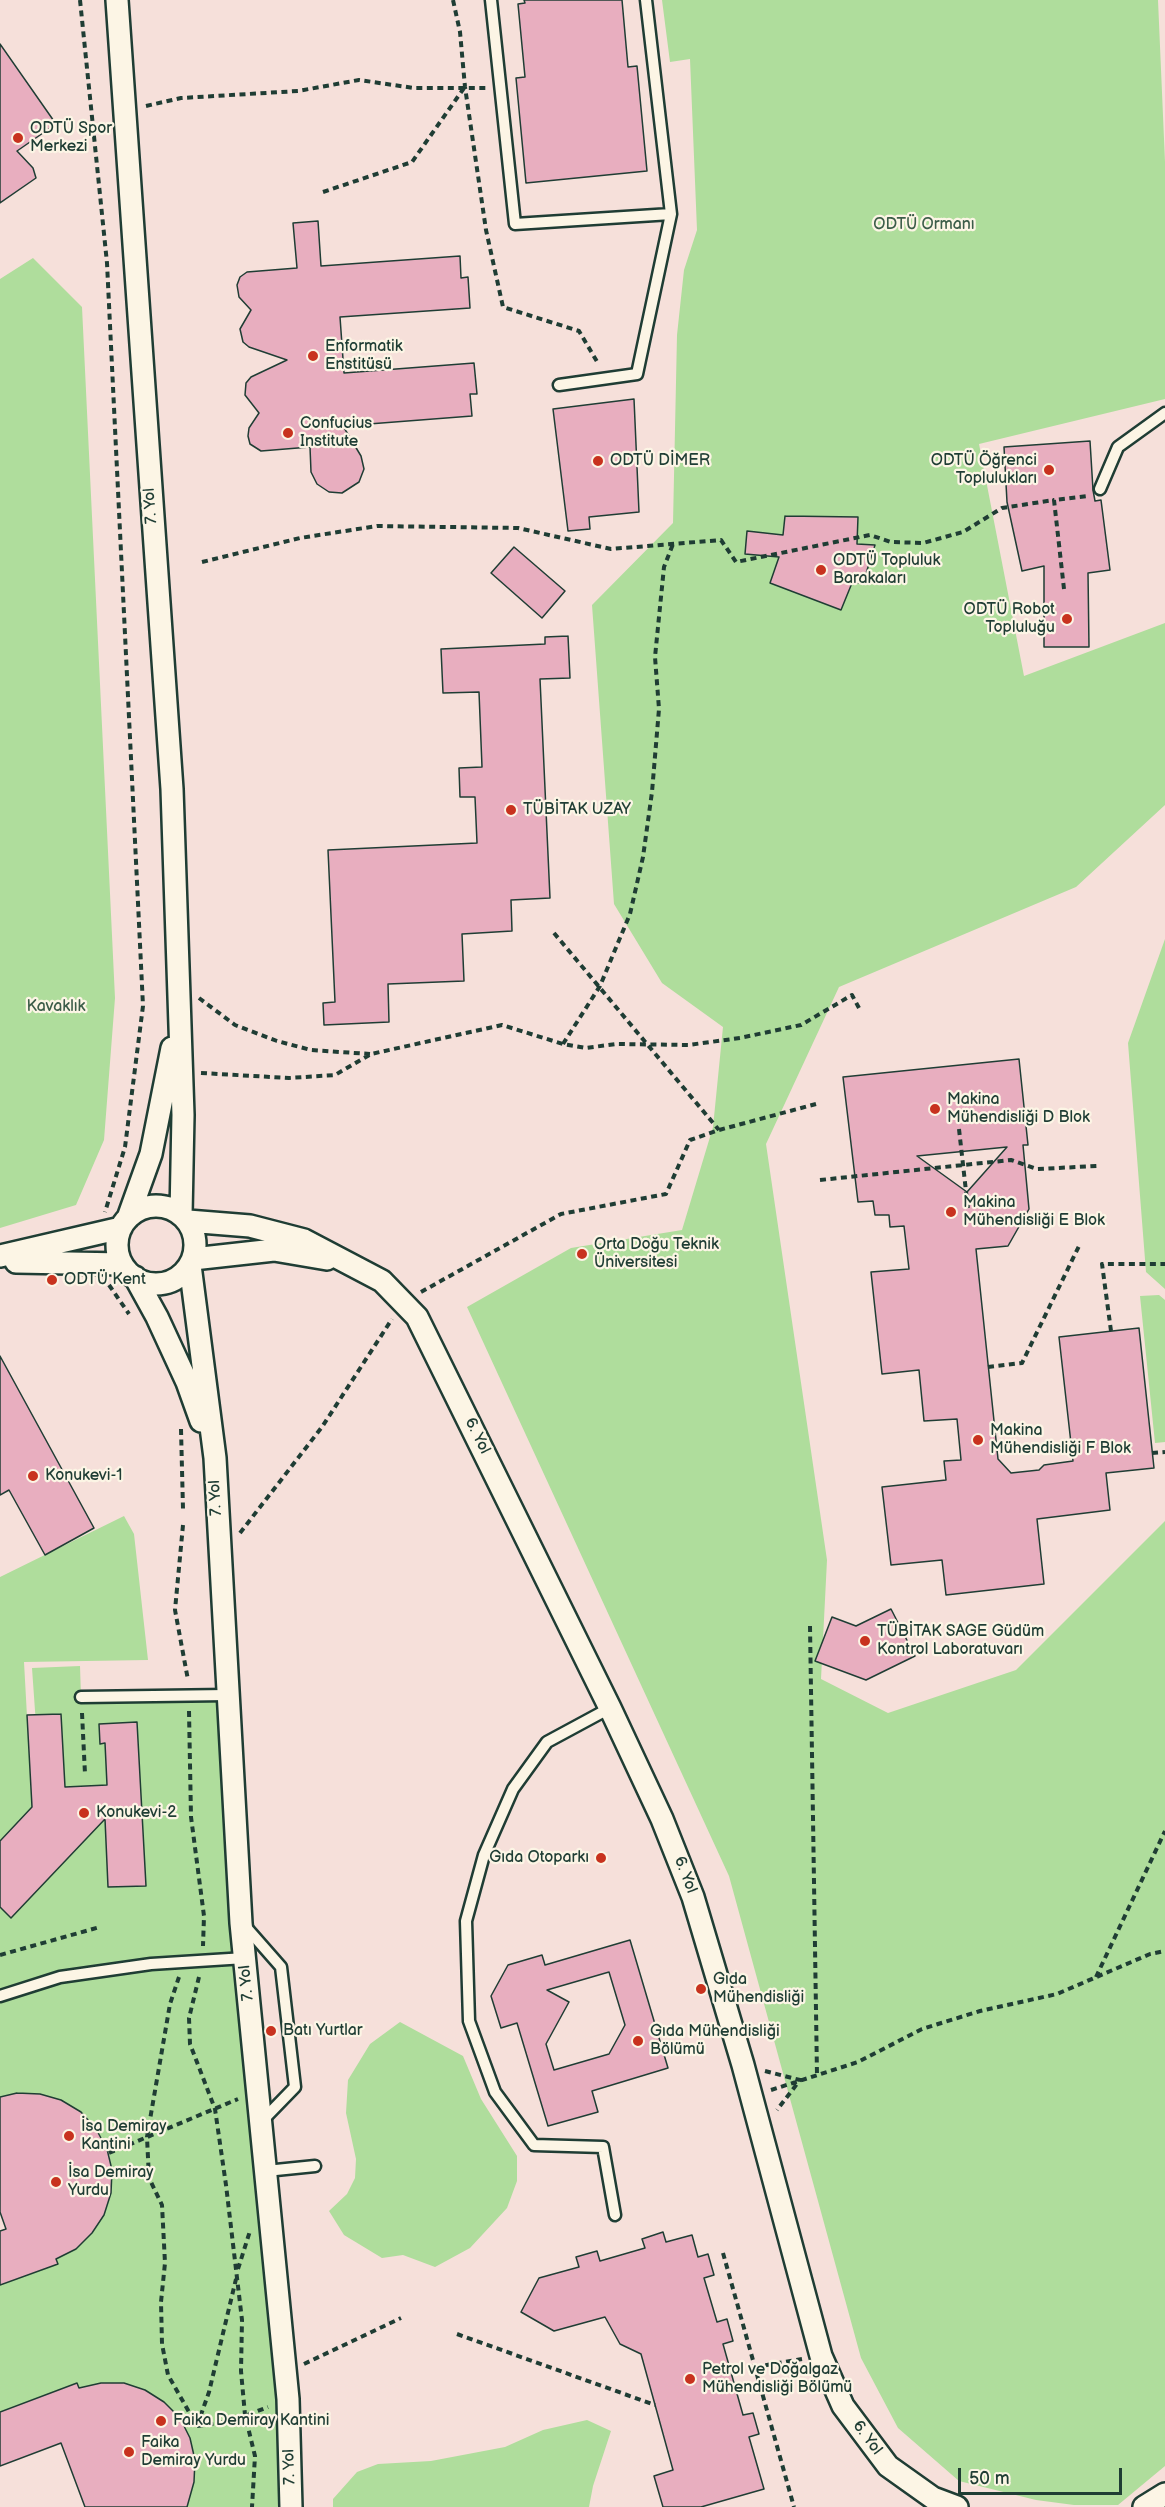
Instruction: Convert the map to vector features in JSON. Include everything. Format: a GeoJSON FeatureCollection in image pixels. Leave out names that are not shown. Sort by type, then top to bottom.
{"type":"FeatureCollection","features":[{"type":"Feature","properties":{"kind":"street","name":"7. Yol"},"geometry":{"type":"LineString","coordinates":[[117,0],[172,789],[184,1218],[195,1240],[191,1262],[214,1458],[241,1923],[286,2373],[291,2507]]}},
{"type":"Feature","properties":{"kind":"street","name":"7. Yol"},"geometry":{"type":"LineString","coordinates":[[180,1012],[151,1154],[117,1240],[118,1252],[157,1317],[187,1382],[214,1458]]}},
{"type":"Feature","properties":{"kind":"street"},"geometry":{"type":"LineString","coordinates":[[0,1256],[98,1234],[124,1223],[138,1210],[150,1206],[162,1206],[184,1218]]}},
{"type":"Feature","properties":{"kind":"street","name":"6. Yol"},"geometry":{"type":"LineString","coordinates":[[184,1218],[250,1226],[304,1240],[382,1281],[417,1317],[610,1708],[662,1819],[693,1897],[743,2065],[821,2356],[843,2406],[888,2466],[933,2498],[957,2507]]}},
{"type":"Feature","properties":{"kind":"street","name":"6. Yol"},"geometry":{"type":"LineString","coordinates":[[191,1262],[274,1251],[346,1262]]}},
{"type":"Feature","properties":{"kind":"street"},"geometry":{"type":"LineString","coordinates":[[0,1261],[100,1263],[128,1271],[146,1283],[165,1283],[182,1275],[191,1262]]}},
{"type":"Feature","properties":{"kind":"street"},"geometry":{"type":"LineString","coordinates":[[1144,2507],[1165,2494]]}},
{"type":"Feature","properties":{"kind":"lane"},"geometry":{"type":"LineString","coordinates":[[491,0],[514,224],[671,214]]}},
{"type":"Feature","properties":{"kind":"lane"},"geometry":{"type":"LineString","coordinates":[[560,385],[637,374],[671,214],[646,0]]}},
{"type":"Feature","properties":{"kind":"lane"},"geometry":{"type":"LineString","coordinates":[[1100,489],[1118,447],[1165,413]]}},
{"type":"Feature","properties":{"kind":"lane"},"geometry":{"type":"LineString","coordinates":[[81,1697],[227,1695]]}},
{"type":"Feature","properties":{"kind":"lane"},"geometry":{"type":"LineString","coordinates":[[610,1708],[547,1742],[513,1789],[484,1855],[466,1921],[469,2021],[495,2092],[534,2145],[603,2147],[615,2214]]}},
{"type":"Feature","properties":{"kind":"lane"},"geometry":{"type":"LineString","coordinates":[[241,1923],[281,1967],[295,2086],[261,2123]]}},
{"type":"Feature","properties":{"kind":"lane"},"geometry":{"type":"LineString","coordinates":[[0,1996],[60,1977],[151,1964],[245,1958]]}},
{"type":"Feature","properties":{"kind":"lane"},"geometry":{"type":"LineString","coordinates":[[266,2171],[315,2166]]}},
{"type":"Feature","properties":{"kind":"path"},"geometry":{"type":"LineString","coordinates":[[80,0],[107,263],[144,1006],[125,1147],[98,1234]]}},
{"type":"Feature","properties":{"kind":"path"},"geometry":{"type":"LineString","coordinates":[[125,111],[181,98],[298,91],[359,80],[414,88],[500,88]]}},
{"type":"Feature","properties":{"kind":"path"},"geometry":{"type":"LineString","coordinates":[[323,192],[412,162],[465,87]]}},
{"type":"Feature","properties":{"kind":"path"},"geometry":{"type":"LineString","coordinates":[[202,562],[300,538],[377,526],[518,528],[611,549],[721,540],[736,562],[870,535],[891,542],[923,543],[963,532],[1002,508],[1095,495],[1100,489]]}},
{"type":"Feature","properties":{"kind":"path"},"geometry":{"type":"LineString","coordinates":[[1054,500],[1064,590]]}},
{"type":"Feature","properties":{"kind":"path"},"geometry":{"type":"LineString","coordinates":[[563,1044],[600,986],[630,914],[643,857],[652,792],[659,709],[655,657],[664,567],[674,544]]}},
{"type":"Feature","properties":{"kind":"path"},"geometry":{"type":"LineString","coordinates":[[554,933],[719,1130]]}},
{"type":"Feature","properties":{"kind":"path"},"geometry":{"type":"LineString","coordinates":[[179,984],[235,1025],[277,1041],[311,1050],[371,1054],[502,1025],[563,1044],[586,1048],[616,1044],[687,1045],[740,1038],[801,1025],[852,995],[859,1008]]}},
{"type":"Feature","properties":{"kind":"path"},"geometry":{"type":"LineString","coordinates":[[181,1072],[289,1078],[335,1076],[371,1054]]}},
{"type":"Feature","properties":{"kind":"path"},"geometry":{"type":"LineString","coordinates":[[219,1559],[322,1427],[403,1302],[561,1214],[666,1194],[690,1140],[816,1104]]}},
{"type":"Feature","properties":{"kind":"path"},"geometry":{"type":"LineString","coordinates":[[959,1129],[968,1209]]}},
{"type":"Feature","properties":{"kind":"path"},"geometry":{"type":"LineString","coordinates":[[820,1180],[1011,1160],[1037,1169],[1097,1166]]}},
{"type":"Feature","properties":{"kind":"path"},"geometry":{"type":"LineString","coordinates":[[988,1367],[1022,1363],[1080,1244]]}},
{"type":"Feature","properties":{"kind":"path"},"geometry":{"type":"LineString","coordinates":[[100,1263],[106,1281],[134,1321]]}},
{"type":"Feature","properties":{"kind":"path"},"geometry":{"type":"LineString","coordinates":[[1111,1331],[1102,1264],[1165,1264]]}},
{"type":"Feature","properties":{"kind":"path"},"geometry":{"type":"LineString","coordinates":[[181,1425],[183,1509]]}},
{"type":"Feature","properties":{"kind":"path"},"geometry":{"type":"LineString","coordinates":[[1152,1453],[1165,1452]]}},
{"type":"Feature","properties":{"kind":"path"},"geometry":{"type":"LineString","coordinates":[[183,1525],[176,1610],[189,1695],[191,1817],[204,1916],[202,1961],[189,2018],[190,2043],[215,2109],[242,2320],[241,2371],[245,2415],[255,2456],[252,2507]]}},
{"type":"Feature","properties":{"kind":"path"},"geometry":{"type":"LineString","coordinates":[[810,1626],[817,2074]]}},
{"type":"Feature","properties":{"kind":"path"},"geometry":{"type":"LineString","coordinates":[[81,1697],[85,1774]]}},
{"type":"Feature","properties":{"kind":"path"},"geometry":{"type":"LineString","coordinates":[[1095,1977],[1165,1831]]}},
{"type":"Feature","properties":{"kind":"path"},"geometry":{"type":"LineString","coordinates":[[0,1955],[100,1927]]}},
{"type":"Feature","properties":{"kind":"path"},"geometry":{"type":"LineString","coordinates":[[751,2098],[858,2062],[922,2029],[980,2011],[1057,1994],[1150,1954],[1165,1952]]}},
{"type":"Feature","properties":{"kind":"path"},"geometry":{"type":"LineString","coordinates":[[183,1962],[170,2004],[147,2137],[149,2178],[162,2205],[165,2263],[161,2302],[162,2344],[168,2375],[196,2426]]}},
{"type":"Feature","properties":{"kind":"path"},"geometry":{"type":"LineString","coordinates":[[743,2065],[800,2080]]}},
{"type":"Feature","properties":{"kind":"path"},"geometry":{"type":"LineString","coordinates":[[760,2132],[800,2080]]}},
{"type":"Feature","properties":{"kind":"path"},"geometry":{"type":"LineString","coordinates":[[109,2153],[258,2091]]}},
{"type":"Feature","properties":{"kind":"path"},"geometry":{"type":"LineString","coordinates":[[196,2426],[209,2392],[237,2274],[251,2229]]}},
{"type":"Feature","properties":{"kind":"path"},"geometry":{"type":"LineString","coordinates":[[723,2253],[794,2507]]}},
{"type":"Feature","properties":{"kind":"path"},"geometry":{"type":"LineString","coordinates":[[286,2373],[401,2318]]}},
{"type":"Feature","properties":{"kind":"path"},"geometry":{"type":"LineString","coordinates":[[458,2334],[655,2405]]}},
{"type":"Feature","properties":{"kind":"path"},"geometry":{"type":"LineString","coordinates":[[755,2367],[821,2356]]}},
{"type":"Feature","properties":{"kind":"path"},"geometry":{"type":"LineString","coordinates":[[196,2426],[232,2421],[288,2399]]}},
{"type":"Feature","properties":{"kind":"shaded area","name":"Orta Doğu Teknik Üniversitesi"},"geometry":{"type":"Polygon","coordinates":[[[0,0],[1165,0],[1165,2507],[0,2507],[0,0]]]}},
{"type":"Feature","properties":{"kind":"green space","name":"ODTÜ Ormanı"},"geometry":{"type":"Polygon","coordinates":[[[662,0],[1158,0],[1165,162],[1165,399],[979,444],[1024,676],[1165,623],[1165,805],[1076,887],[839,987],[766,1144],[827,1560],[821,1679],[888,1713],[1016,1670],[1165,1521],[1165,2466],[1118,2505],[1074,2505],[1036,2500],[959,2481],[898,2428],[861,2358],[729,1876],[467,1307],[571,1248],[682,1230],[713,1127],[723,1027],[662,983],[614,904],[592,605],[673,523],[677,335],[684,270],[697,230],[690,59],[670,62],[662,0]]]}},
{"type":"Feature","properties":{"kind":"green space","name":"Kavaklık"},"geometry":{"type":"Polygon","coordinates":[[[33,258],[82,307],[115,998],[104,1140],[76,1205],[0,1228],[0,279],[33,258]]]}},
{"type":"Feature","properties":{"kind":"green space"},"geometry":{"type":"Polygon","coordinates":[[[1165,939],[1165,1289],[1146,1272],[1128,1043],[1165,939]]]}},
{"type":"Feature","properties":{"kind":"green space"},"geometry":{"type":"Polygon","coordinates":[[[1159,1295],[1165,1300],[1165,1442],[1155,1443],[1140,1296],[1159,1295]]]}},
{"type":"Feature","properties":{"kind":"green space"},"geometry":{"type":"Polygon","coordinates":[[[124,1516],[134,1534],[148,1660],[24,1662],[32,1807],[0,1841],[0,1577],[124,1516]]]}},
{"type":"Feature","properties":{"kind":"green space"},"geometry":{"type":"Polygon","coordinates":[[[80,1666],[81,1697],[227,1695],[291,2507],[186,2507],[194,2482],[195,2460],[190,2438],[180,2418],[164,2402],[145,2390],[124,2383],[101,2383],[79,2388],[77,2383],[0,2412],[0,2285],[57,2264],[56,2259],[76,2249],[92,2233],[104,2215],[111,2193],[112,2170],[109,2153],[96,2129],[81,2112],[61,2100],[40,2094],[17,2093],[0,2097],[0,1847],[42,1810],[32,1668],[80,1666]]]}},
{"type":"Feature","properties":{"kind":"green space"},"geometry":{"type":"Polygon","coordinates":[[[400,2022],[463,2056],[481,2099],[517,2156],[517,2181],[507,2208],[470,2248],[435,2267],[403,2255],[382,2258],[344,2235],[329,2211],[347,2194],[355,2178],[356,2159],[346,2113],[348,2080],[370,2044],[400,2022]]]}},
{"type":"Feature","properties":{"kind":"green space"},"geometry":{"type":"Polygon","coordinates":[[[587,2420],[611,2431],[593,2486],[589,2507],[333,2507],[333,2499],[357,2472],[378,2464],[431,2461],[505,2447],[543,2430],[587,2420]]]}},
{"type":"Feature","properties":{"kind":"building"},"geometry":{"type":"Polygon","coordinates":[[[524,0],[622,0],[628,67],[637,66],[647,171],[526,183],[516,78],[525,77],[518,4],[525,3],[524,0]]]}},
{"type":"Feature","properties":{"kind":"building","name":"ODTÜ Spor Merkezi"},"geometry":{"type":"Polygon","coordinates":[[[0,44],[56,124],[17,151],[33,168],[36,178],[0,203],[0,44]]]}},
{"type":"Feature","properties":{"kind":"building","name":"Enformatik Enstitüsü"},"geometry":{"type":"Polygon","coordinates":[[[318,221],[321,266],[460,256],[461,278],[468,277],[470,308],[340,317],[344,373],[474,363],[477,394],[470,394],[472,416],[343,426],[361,456],[364,469],[359,482],[342,493],[329,492],[317,484],[311,472],[310,447],[261,451],[250,444],[248,436],[249,428],[259,413],[245,395],[246,383],[251,377],[287,360],[249,347],[243,342],[240,329],[251,310],[239,297],[237,285],[240,277],[247,272],[297,268],[293,223],[318,221]]]}},
{"type":"Feature","properties":{"kind":"building","name":"ODTÜ DİMER"},"geometry":{"type":"Polygon","coordinates":[[[634,399],[639,512],[589,517],[590,529],[568,531],[553,409],[634,399]]]}},
{"type":"Feature","properties":{"kind":"building"},"geometry":{"type":"Polygon","coordinates":[[[1090,441],[1093,490],[1095,501],[1101,500],[1110,570],[1088,573],[1089,647],[1044,647],[1044,566],[1022,571],[1007,502],[1004,447],[1090,441]]]}},
{"type":"Feature","properties":{"kind":"building","name":"ODTÜ Topluluk Barakaları"},"geometry":{"type":"Polygon","coordinates":[[[785,516],[858,517],[857,544],[875,545],[863,583],[852,583],[841,610],[770,583],[779,557],[745,554],[747,531],[783,535],[785,516]]]}},
{"type":"Feature","properties":{"kind":"building"},"geometry":{"type":"Polygon","coordinates":[[[514,547],[565,591],[542,618],[491,573],[514,547]]]}},
{"type":"Feature","properties":{"kind":"building","name":"TÜBİTAK UZAY"},"geometry":{"type":"Polygon","coordinates":[[[568,636],[570,678],[540,679],[550,898],[511,900],[512,931],[462,934],[464,981],[388,984],[389,1022],[324,1025],[323,1003],[335,1002],[328,850],[477,843],[475,797],[460,797],[459,768],[482,767],[479,692],[443,693],[441,649],[545,644],[545,637],[568,636]]]}},
{"type":"Feature","properties":{"kind":"building"},"geometry":{"type":"Polygon","coordinates":[[[1019,1059],[1028,1145],[1023,1145],[1029,1209],[1008,1246],[976,1249],[998,1459],[1011,1473],[1039,1470],[1044,1465],[1073,1461],[1059,1337],[1139,1328],[1154,1468],[1106,1473],[1110,1510],[1037,1519],[1044,1584],[946,1595],[942,1560],[891,1565],[882,1487],[946,1480],[944,1461],[961,1460],[957,1419],[924,1421],[919,1370],[882,1374],[871,1272],[909,1269],[904,1226],[890,1227],[889,1215],[875,1215],[873,1201],[858,1202],[843,1077],[1019,1059]],[[1007,1147],[917,1156],[967,1192],[1007,1147]]]}},
{"type":"Feature","properties":{"kind":"building","name":"Konukevi-1"},"geometry":{"type":"Polygon","coordinates":[[[0,1356],[94,1528],[45,1555],[9,1490],[0,1495],[0,1356]]]}},
{"type":"Feature","properties":{"kind":"building","name":"TÜBİTAK SAGE Güdüm Kontrol Laboratuvarı"},"geometry":{"type":"Polygon","coordinates":[[[891,1609],[915,1656],[866,1680],[815,1661],[832,1617],[856,1626],[891,1609]]]}},
{"type":"Feature","properties":{"kind":"building","name":"Konukevi-2"},"geometry":{"type":"Polygon","coordinates":[[[61,1714],[65,1787],[107,1785],[105,1743],[100,1744],[99,1724],[137,1722],[146,1886],[108,1887],[105,1819],[11,1918],[0,1907],[0,1841],[32,1807],[27,1715],[61,1714]]]}},
{"type":"Feature","properties":{"kind":"building","name":"Gıda Mühendisliği Bölümü"},"geometry":{"type":"Polygon","coordinates":[[[630,1940],[668,2068],[592,2091],[598,2112],[548,2126],[517,2023],[501,2028],[491,1996],[508,1965],[542,1955],[545,1965],[630,1940]],[[609,1972],[547,1990],[569,2002],[546,2044],[554,2070],[609,2054],[625,2025],[609,1972]]]}},
{"type":"Feature","properties":{"kind":"building","name":"İsa Demiray Yurdu"},"geometry":{"type":"Polygon","coordinates":[[[17,2093],[40,2094],[61,2100],[81,2112],[96,2129],[107,2149],[112,2170],[111,2193],[104,2215],[92,2233],[76,2249],[56,2259],[58,2264],[0,2285],[0,2231],[6,2229],[0,2212],[0,2097],[17,2093]]]}},
{"type":"Feature","properties":{"kind":"building","name":"Petrol ve Doğalgaz Mühendisliği Bölümü"},"geometry":{"type":"Polygon","coordinates":[[[663,2232],[666,2242],[692,2235],[698,2257],[708,2254],[714,2275],[704,2278],[717,2322],[727,2319],[733,2341],[723,2344],[743,2415],[753,2413],[759,2434],[749,2437],[764,2489],[701,2507],[663,2507],[654,2476],[673,2470],[641,2354],[620,2344],[605,2317],[554,2331],[521,2312],[539,2278],[579,2267],[576,2257],[597,2251],[600,2261],[645,2248],[642,2239],[663,2232]]]}},
{"type":"Feature","properties":{"kind":"building","name":"Faika Demiray Yurdu"},"geometry":{"type":"Polygon","coordinates":[[[77,2383],[79,2388],[101,2383],[124,2383],[145,2390],[164,2402],[180,2418],[190,2438],[195,2460],[194,2482],[187,2507],[85,2507],[61,2443],[0,2466],[0,2412],[77,2383]]]}},
{"type":"Feature","properties":{"kind":"place","name":"ODTÜ Spor Merkezi"},"geometry":{"type":"Point","coordinates":[18,138]}},
{"type":"Feature","properties":{"kind":"place","name":"Enformatik Enstitüsü"},"geometry":{"type":"Point","coordinates":[313,356]}},
{"type":"Feature","properties":{"kind":"place","name":"Confucius Institute"},"geometry":{"type":"Point","coordinates":[288,433]}},
{"type":"Feature","properties":{"kind":"place","name":"ODTÜ DİMER"},"geometry":{"type":"Point","coordinates":[598,461]}},
{"type":"Feature","properties":{"kind":"place","name":"ODTÜ Öğrenci Toplulukları"},"geometry":{"type":"Point","coordinates":[1049,470]}},
{"type":"Feature","properties":{"kind":"place","name":"ODTÜ Topluluk Barakaları"},"geometry":{"type":"Point","coordinates":[821,570]}},
{"type":"Feature","properties":{"kind":"place","name":"ODTÜ Robot Topluluğu"},"geometry":{"type":"Point","coordinates":[1067,619]}},
{"type":"Feature","properties":{"kind":"place","name":"TÜBİTAK UZAY"},"geometry":{"type":"Point","coordinates":[511,810]}},
{"type":"Feature","properties":{"kind":"place","name":"Makina Mühendisliği D Blok"},"geometry":{"type":"Point","coordinates":[935,1109]}},
{"type":"Feature","properties":{"kind":"place","name":"Makina Mühendisliği E Blok"},"geometry":{"type":"Point","coordinates":[951,1212]}},
{"type":"Feature","properties":{"kind":"place","name":"Orta Doğu Teknik Üniversitesi"},"geometry":{"type":"Point","coordinates":[582,1254]}},
{"type":"Feature","properties":{"kind":"place","name":"ODTÜ Kent"},"geometry":{"type":"Point","coordinates":[52,1280]}},
{"type":"Feature","properties":{"kind":"place","name":"Makina Mühendisliği F Blok"},"geometry":{"type":"Point","coordinates":[978,1440]}},
{"type":"Feature","properties":{"kind":"place","name":"Konukevi-1"},"geometry":{"type":"Point","coordinates":[33,1476]}},
{"type":"Feature","properties":{"kind":"place","name":"TÜBİTAK SAGE Güdüm Kontrol Laboratuvarı"},"geometry":{"type":"Point","coordinates":[865,1641]}},
{"type":"Feature","properties":{"kind":"place","name":"Konukevi-2"},"geometry":{"type":"Point","coordinates":[84,1813]}},
{"type":"Feature","properties":{"kind":"place","name":"Gıda Otoparkı"},"geometry":{"type":"Point","coordinates":[601,1858]}},
{"type":"Feature","properties":{"kind":"place","name":"Gıda Mühendisliği"},"geometry":{"type":"Point","coordinates":[701,1989]}},
{"type":"Feature","properties":{"kind":"place","name":"Batı Yurtlar"},"geometry":{"type":"Point","coordinates":[271,2031]}},
{"type":"Feature","properties":{"kind":"place","name":"Gıda Mühendisliği Bölümü"},"geometry":{"type":"Point","coordinates":[638,2041]}},
{"type":"Feature","properties":{"kind":"place","name":"İsa Demiray Kantini"},"geometry":{"type":"Point","coordinates":[69,2136]}},
{"type":"Feature","properties":{"kind":"place","name":"İsa Demiray Yurdu"},"geometry":{"type":"Point","coordinates":[56,2182]}},
{"type":"Feature","properties":{"kind":"place","name":"Petrol ve Doğalgaz Mühendisliği Bölümü"},"geometry":{"type":"Point","coordinates":[690,2379]}},
{"type":"Feature","properties":{"kind":"place","name":"Faika Demiray Kantini"},"geometry":{"type":"Point","coordinates":[161,2421]}},
{"type":"Feature","properties":{"kind":"place","name":"Faika Demiray Yurdu"},"geometry":{"type":"Point","coordinates":[129,2452]}}]}
